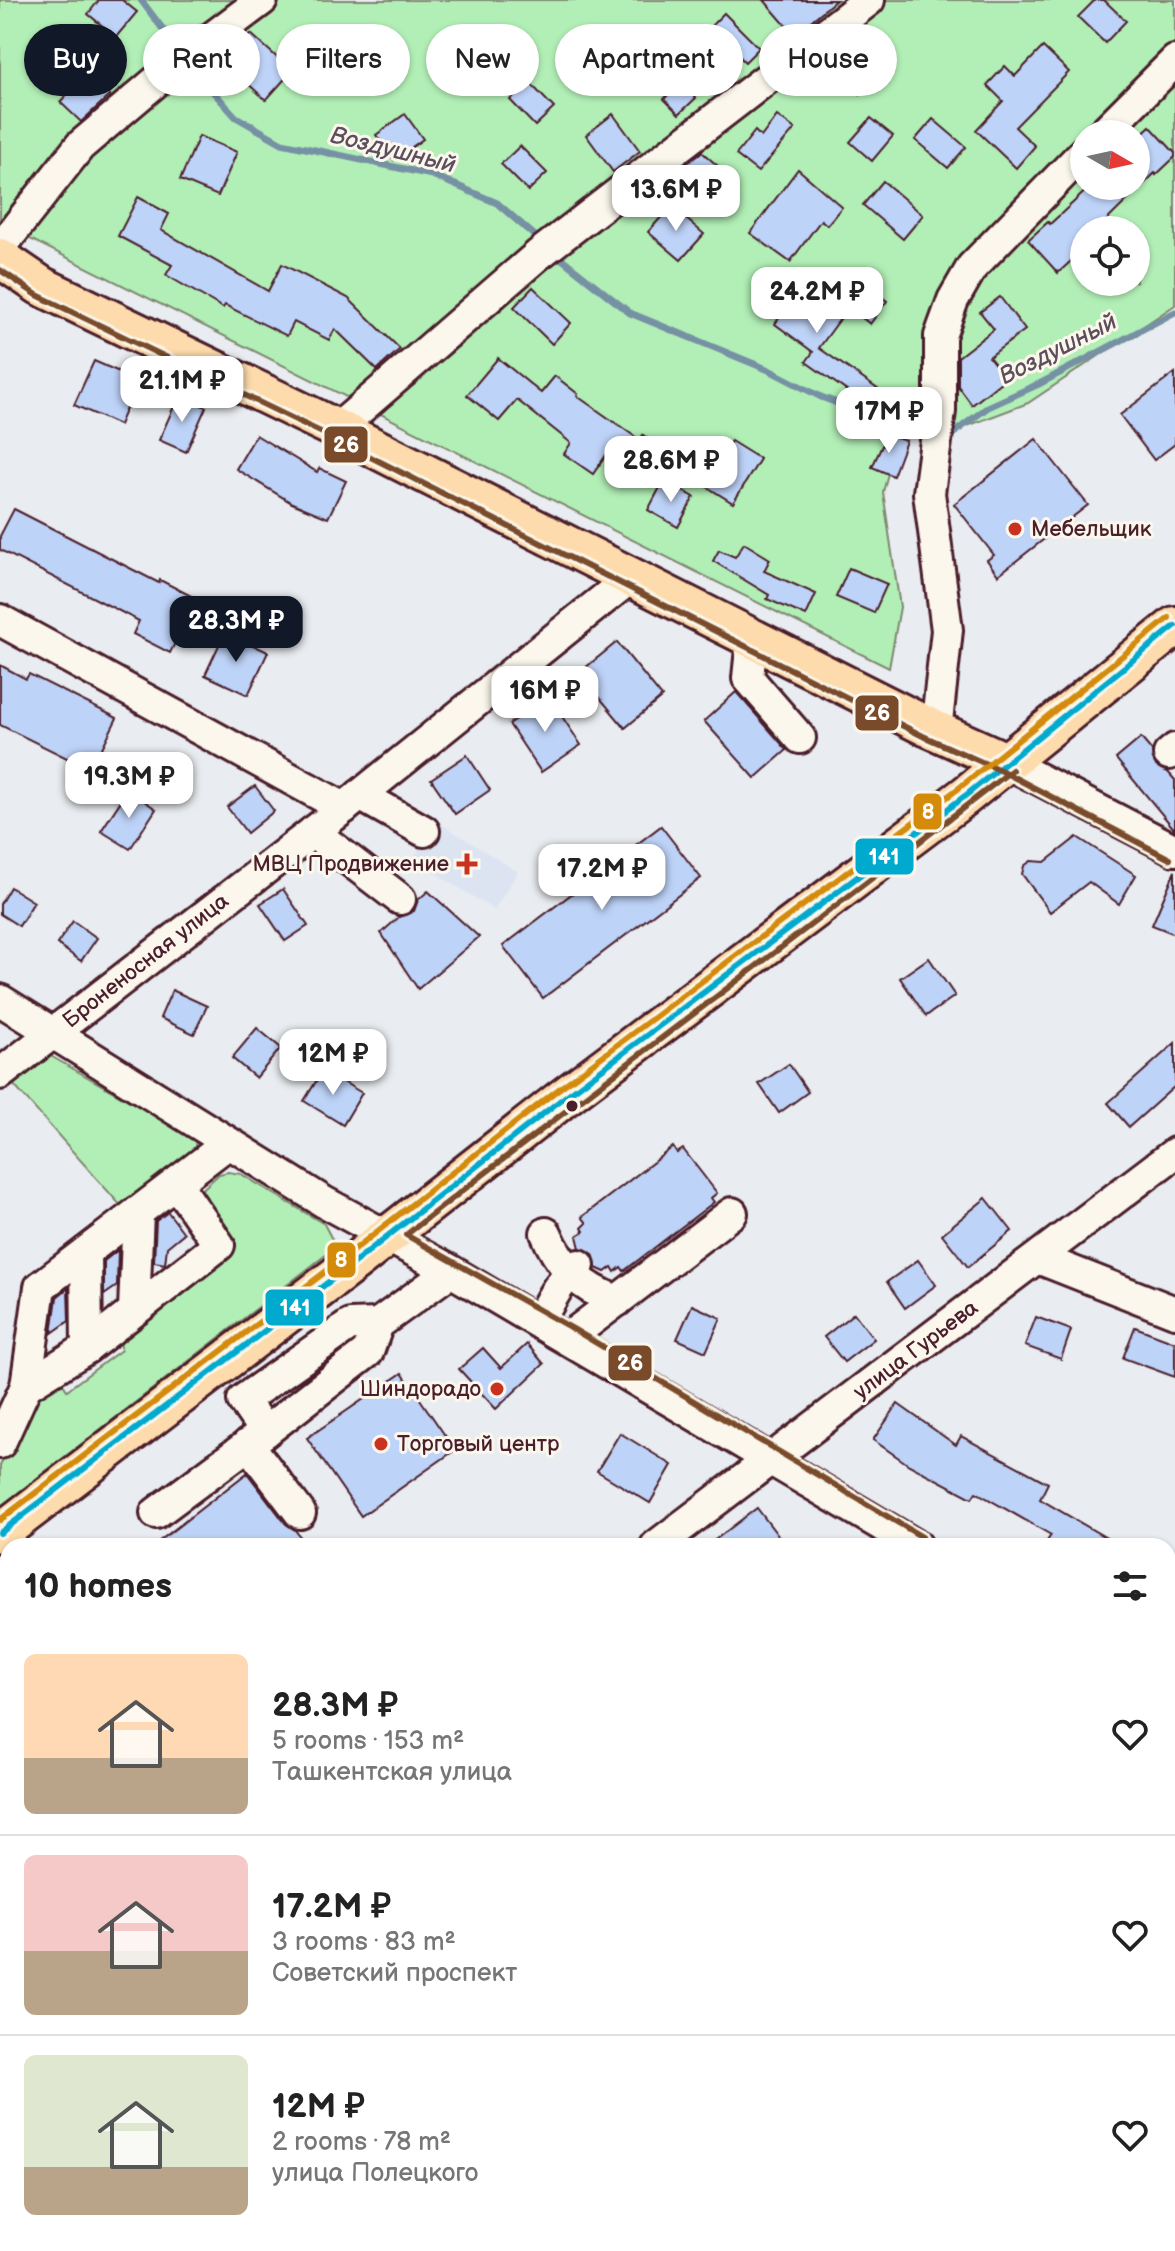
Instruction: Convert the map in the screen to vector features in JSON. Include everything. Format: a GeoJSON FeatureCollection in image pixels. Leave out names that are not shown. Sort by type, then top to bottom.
{"type":"FeatureCollection","features":[{"type":"Feature","properties":{"kind":"main road"},"geometry":{"type":"LineString","coordinates":[[0,258],[41,286],[337,429],[936,731],[1006,762]]}},
{"type":"Feature","properties":{"kind":"main road"},"geometry":{"type":"LineString","coordinates":[[4,1523],[388,1236],[562,1099],[826,903],[1175,626]]}},
{"type":"Feature","properties":{"kind":"street"},"geometry":{"type":"LineString","coordinates":[[0,248],[80,146],[262,0]]}},
{"type":"Feature","properties":{"kind":"street"},"geometry":{"type":"LineString","coordinates":[[337,429],[549,247],[869,0]]}},
{"type":"Feature","properties":{"kind":"street"},"geometry":{"type":"LineString","coordinates":[[1116,120],[1175,61]]}},
{"type":"Feature","properties":{"kind":"street"},"geometry":{"type":"LineString","coordinates":[[936,731],[947,630],[929,493],[940,411],[940,336],[953,300],[972,267],[1070,166]]}},
{"type":"Feature","properties":{"kind":"street","name":"Броненосная улица"},"geometry":{"type":"LineString","coordinates":[[0,1074],[352,802],[630,578]]}},
{"type":"Feature","properties":{"kind":"street"},"geometry":{"type":"LineString","coordinates":[[0,620],[352,802],[424,831]]}},
{"type":"Feature","properties":{"kind":"street"},"geometry":{"type":"LineString","coordinates":[[752,639],[748,678],[800,738]]}},
{"type":"Feature","properties":{"kind":"street"},"geometry":{"type":"LineString","coordinates":[[1006,762],[1175,850]]}},
{"type":"Feature","properties":{"kind":"street"},"geometry":{"type":"LineString","coordinates":[[313,832],[400,899]]}},
{"type":"Feature","properties":{"kind":"street"},"geometry":{"type":"LineString","coordinates":[[0,1000],[324,1202],[568,1338],[904,1538]]}},
{"type":"Feature","properties":{"kind":"street"},"geometry":{"type":"LineString","coordinates":[[0,1443],[26,1386],[40,1287],[227,1144]]}},
{"type":"Feature","properties":{"kind":"street","name":"улица Гурьева"},"geometry":{"type":"LineString","coordinates":[[666,1538],[1175,1153]]}},
{"type":"Feature","properties":{"kind":"street"},"geometry":{"type":"LineString","coordinates":[[26,1386],[87,1348],[219,1245],[176,1183]]}},
{"type":"Feature","properties":{"kind":"street"},"geometry":{"type":"LineString","coordinates":[[134,1310],[138,1212]]}},
{"type":"Feature","properties":{"kind":"street"},"geometry":{"type":"LineString","coordinates":[[568,1338],[732,1213]]}},
{"type":"Feature","properties":{"kind":"street"},"geometry":{"type":"LineString","coordinates":[[546,1233],[552,1249],[574,1268],[586,1287],[617,1301]]}},
{"type":"Feature","properties":{"kind":"street"},"geometry":{"type":"LineString","coordinates":[[86,1252],[87,1348]]}},
{"type":"Feature","properties":{"kind":"street"},"geometry":{"type":"LineString","coordinates":[[1038,1258],[1175,1312]]}},
{"type":"Feature","properties":{"kind":"street"},"geometry":{"type":"LineString","coordinates":[[539,1322],[574,1268]]}},
{"type":"Feature","properties":{"kind":"street"},"geometry":{"type":"LineString","coordinates":[[300,1513],[257,1438],[243,1400],[350,1325],[378,1324],[451,1271]]}},
{"type":"Feature","properties":{"kind":"street"},"geometry":{"type":"LineString","coordinates":[[156,1513],[257,1438]]}},
{"type":"Feature","properties":{"kind":"shaded area"},"geometry":{"type":"Polygon","coordinates":[[[436,821],[518,872],[494,910],[413,859],[436,821]]]}},
{"type":"Feature","properties":{"kind":"green space"},"geometry":{"type":"Polygon","coordinates":[[[0,0],[1175,0],[1175,305],[1028,403],[954,431],[900,428],[883,492],[900,607],[889,668],[0,224],[0,0]]]}},
{"type":"Feature","properties":{"kind":"green space"},"geometry":{"type":"Polygon","coordinates":[[[47,1054],[196,1139],[194,1154],[121,1206],[11,1082],[47,1054]]]}},
{"type":"Feature","properties":{"kind":"green space"},"geometry":{"type":"Polygon","coordinates":[[[219,1174],[241,1174],[324,1224],[336,1247],[0,1507],[0,1466],[28,1400],[59,1378],[67,1390],[121,1350],[120,1330],[213,1262],[195,1196],[219,1174]]]}},
{"type":"Feature","properties":{"kind":"building"},"geometry":{"type":"Polygon","coordinates":[[[99,0],[122,0],[137,12],[127,24],[100,24],[88,14],[99,0]]]}},
{"type":"Feature","properties":{"kind":"building"},"geometry":{"type":"Polygon","coordinates":[[[764,0],[836,0],[807,24],[785,24],[764,0]]]}},
{"type":"Feature","properties":{"kind":"building"},"geometry":{"type":"Polygon","coordinates":[[[1095,0],[1104,0],[1126,21],[1105,43],[1078,17],[1095,0]]]}},
{"type":"Feature","properties":{"kind":"building"},"geometry":{"type":"Polygon","coordinates":[[[724,13],[735,24],[713,24],[724,13]]]}},
{"type":"Feature","properties":{"kind":"building"},"geometry":{"type":"Polygon","coordinates":[[[743,32],[759,48],[745,62],[743,60],[743,32]]]}},
{"type":"Feature","properties":{"kind":"building"},"geometry":{"type":"Polygon","coordinates":[[[260,42],[276,57],[276,89],[266,100],[260,95],[260,42]]]}},
{"type":"Feature","properties":{"kind":"building"},"geometry":{"type":"Polygon","coordinates":[[[1043,47],[1069,72],[1015,127],[1035,146],[1016,168],[976,130],[1003,101],[987,85],[1005,66],[1015,76],[1043,47]]]}},
{"type":"Feature","properties":{"kind":"building"},"geometry":{"type":"Polygon","coordinates":[[[539,92],[554,108],[535,126],[510,100],[514,96],[539,96],[539,92]]]}},
{"type":"Feature","properties":{"kind":"building"},"geometry":{"type":"Polygon","coordinates":[[[66,96],[109,96],[81,122],[60,102],[66,96]]]}},
{"type":"Feature","properties":{"kind":"building"},"geometry":{"type":"Polygon","coordinates":[[[667,96],[696,98],[679,114],[664,99],[667,96]]]}},
{"type":"Feature","properties":{"kind":"building"},"geometry":{"type":"Polygon","coordinates":[[[405,114],[423,139],[394,160],[376,135],[405,114]]]}},
{"type":"Feature","properties":{"kind":"building"},"geometry":{"type":"Polygon","coordinates":[[[613,114],[640,151],[613,172],[586,135],[613,114]]]}},
{"type":"Feature","properties":{"kind":"building"},"geometry":{"type":"Polygon","coordinates":[[[777,116],[795,129],[758,172],[736,155],[755,131],[761,137],[777,116]]]}},
{"type":"Feature","properties":{"kind":"building"},"geometry":{"type":"Polygon","coordinates":[[[871,118],[893,136],[872,161],[850,142],[871,118]]]}},
{"type":"Feature","properties":{"kind":"building"},"geometry":{"type":"Polygon","coordinates":[[[933,119],[966,147],[948,168],[915,140],[933,119]]]}},
{"type":"Feature","properties":{"kind":"building"},"geometry":{"type":"Polygon","coordinates":[[[1150,126],[1175,153],[1175,157],[1150,178],[1150,126]]]}},
{"type":"Feature","properties":{"kind":"building"},"geometry":{"type":"Polygon","coordinates":[[[199,136],[237,152],[218,196],[180,180],[199,136]]]}},
{"type":"Feature","properties":{"kind":"building"},"geometry":{"type":"Polygon","coordinates":[[[520,146],[547,173],[528,191],[501,164],[520,146]]]}},
{"type":"Feature","properties":{"kind":"building"},"geometry":{"type":"Polygon","coordinates":[[[702,152],[719,167],[695,193],[674,173],[702,152]]]}},
{"type":"Feature","properties":{"kind":"building"},"geometry":{"type":"Polygon","coordinates":[[[798,169],[842,207],[827,225],[821,220],[790,262],[750,233],[798,169]]]}},
{"type":"Feature","properties":{"kind":"building"},"geometry":{"type":"Polygon","coordinates":[[[883,181],[923,215],[903,239],[863,205],[883,181]]]}},
{"type":"Feature","properties":{"kind":"building"},"geometry":{"type":"Polygon","coordinates":[[[138,197],[169,214],[161,230],[268,291],[282,264],[348,298],[400,349],[377,370],[335,329],[329,340],[294,322],[287,336],[225,305],[223,308],[166,275],[172,265],[118,236],[138,197]]]}},
{"type":"Feature","properties":{"kind":"building"},"geometry":{"type":"Polygon","coordinates":[[[1076,200],[1128,200],[1111,216],[1070,216],[1070,262],[1058,273],[1028,240],[1048,222],[1050,224],[1076,200]]]}},
{"type":"Feature","properties":{"kind":"building"},"geometry":{"type":"Polygon","coordinates":[[[671,206],[704,234],[681,260],[648,232],[671,206]]]}},
{"type":"Feature","properties":{"kind":"building"},"geometry":{"type":"Polygon","coordinates":[[[791,276],[843,315],[819,348],[879,390],[868,406],[806,362],[813,352],[775,324],[781,315],[768,306],[791,276]]]}},
{"type":"Feature","properties":{"kind":"building"},"geometry":{"type":"Polygon","coordinates":[[[859,280],[887,301],[870,324],[842,302],[859,280]]]}},
{"type":"Feature","properties":{"kind":"building"},"geometry":{"type":"Polygon","coordinates":[[[533,287],[571,323],[552,344],[514,307],[533,287]]]}},
{"type":"Feature","properties":{"kind":"building"},"geometry":{"type":"Polygon","coordinates":[[[1000,297],[1025,330],[989,357],[1006,378],[972,405],[958,386],[958,357],[994,329],[980,312],[1000,297]]]}},
{"type":"Feature","properties":{"kind":"building"},"geometry":{"type":"Polygon","coordinates":[[[498,358],[541,393],[555,376],[577,396],[640,440],[643,435],[666,452],[646,481],[607,454],[593,474],[564,454],[571,443],[517,400],[499,421],[467,395],[498,358]]]}},
{"type":"Feature","properties":{"kind":"building"},"geometry":{"type":"Polygon","coordinates":[[[94,361],[138,380],[119,425],[74,405],[94,361]]]}},
{"type":"Feature","properties":{"kind":"building"},"geometry":{"type":"Polygon","coordinates":[[[1175,373],[1175,444],[1154,460],[1120,415],[1175,373]]]}},
{"type":"Feature","properties":{"kind":"building"},"geometry":{"type":"Polygon","coordinates":[[[179,395],[206,407],[186,452],[159,440],[179,395]]]}},
{"type":"Feature","properties":{"kind":"building"},"geometry":{"type":"Polygon","coordinates":[[[256,435],[317,472],[319,468],[346,481],[328,518],[292,503],[236,469],[256,435]]]}},
{"type":"Feature","properties":{"kind":"building"},"geometry":{"type":"Polygon","coordinates":[[[887,435],[906,441],[893,476],[872,467],[887,435]]]}},
{"type":"Feature","properties":{"kind":"building","name":"Мебельщик"},"geometry":{"type":"Polygon","coordinates":[[[1036,439],[1088,505],[998,575],[987,560],[994,555],[954,504],[1036,439]]]}},
{"type":"Feature","properties":{"kind":"building"},"geometry":{"type":"Polygon","coordinates":[[[731,441],[760,459],[733,503],[704,485],[731,441]]]}},
{"type":"Feature","properties":{"kind":"building"},"geometry":{"type":"Polygon","coordinates":[[[664,480],[694,497],[678,527],[648,510],[664,480]]]}},
{"type":"Feature","properties":{"kind":"building"},"geometry":{"type":"Polygon","coordinates":[[[14,509],[159,583],[160,580],[197,599],[170,653],[133,634],[139,621],[0,550],[0,536],[14,509]]]}},
{"type":"Feature","properties":{"kind":"building"},"geometry":{"type":"Polygon","coordinates":[[[744,543],[770,559],[764,571],[816,594],[806,616],[767,599],[769,595],[713,561],[719,550],[735,557],[744,543]]]}},
{"type":"Feature","properties":{"kind":"building"},"geometry":{"type":"Polygon","coordinates":[[[849,568],[887,584],[874,613],[836,597],[849,568]]]}},
{"type":"Feature","properties":{"kind":"building"},"geometry":{"type":"Polygon","coordinates":[[[225,632],[268,652],[248,695],[205,675],[225,632]]]}},
{"type":"Feature","properties":{"kind":"building"},"geometry":{"type":"Polygon","coordinates":[[[617,642],[662,697],[625,728],[579,673],[617,642]]]}},
{"type":"Feature","properties":{"kind":"building"},"geometry":{"type":"Polygon","coordinates":[[[0,665],[26,679],[29,674],[117,718],[91,770],[0,725],[0,665]]]}},
{"type":"Feature","properties":{"kind":"building"},"geometry":{"type":"Polygon","coordinates":[[[736,692],[787,750],[755,778],[704,721],[736,692]]]}},
{"type":"Feature","properties":{"kind":"building"},"geometry":{"type":"Polygon","coordinates":[[[549,697],[581,745],[541,772],[509,724],[549,697]]]}},
{"type":"Feature","properties":{"kind":"building"},"geometry":{"type":"Polygon","coordinates":[[[1141,738],[1152,751],[1156,766],[1175,780],[1175,830],[1116,759],[1141,738]]]}},
{"type":"Feature","properties":{"kind":"building"},"geometry":{"type":"Polygon","coordinates":[[[467,755],[490,790],[455,814],[431,779],[467,755]]]}},
{"type":"Feature","properties":{"kind":"building"},"geometry":{"type":"Polygon","coordinates":[[[255,786],[274,811],[247,833],[227,807],[255,786]]]}},
{"type":"Feature","properties":{"kind":"building"},"geometry":{"type":"Polygon","coordinates":[[[128,790],[156,809],[130,849],[101,831],[128,790]]]}},
{"type":"Feature","properties":{"kind":"building"},"geometry":{"type":"Polygon","coordinates":[[[661,826],[701,878],[543,998],[503,946],[661,826]]]}},
{"type":"Feature","properties":{"kind":"building"},"geometry":{"type":"Polygon","coordinates":[[[1077,837],[1136,875],[1119,904],[1089,882],[1050,912],[1022,874],[1024,866],[1031,861],[1045,862],[1077,837]]]}},
{"type":"Feature","properties":{"kind":"building"},"geometry":{"type":"Polygon","coordinates":[[[1175,871],[1175,934],[1152,925],[1175,871]]]}},
{"type":"Feature","properties":{"kind":"building"},"geometry":{"type":"Polygon","coordinates":[[[10,887],[34,902],[19,926],[0,914],[0,904],[10,887]]]}},
{"type":"Feature","properties":{"kind":"building"},"geometry":{"type":"Polygon","coordinates":[[[283,889],[308,926],[285,941],[260,904],[283,889]]]}},
{"type":"Feature","properties":{"kind":"building"},"geometry":{"type":"Polygon","coordinates":[[[428,891],[479,937],[418,989],[381,933],[399,917],[414,911],[418,900],[428,891]]]}},
{"type":"Feature","properties":{"kind":"building"},"geometry":{"type":"Polygon","coordinates":[[[73,921],[97,938],[81,961],[57,944],[73,921]]]}},
{"type":"Feature","properties":{"kind":"building"},"geometry":{"type":"Polygon","coordinates":[[[929,958],[955,996],[926,1016],[900,978],[929,958]]]}},
{"type":"Feature","properties":{"kind":"building"},"geometry":{"type":"Polygon","coordinates":[[[172,990],[207,1006],[194,1034],[160,1018],[172,990]]]}},
{"type":"Feature","properties":{"kind":"building"},"geometry":{"type":"Polygon","coordinates":[[[257,1028],[281,1048],[256,1078],[232,1058],[257,1028]]]}},
{"type":"Feature","properties":{"kind":"building"},"geometry":{"type":"Polygon","coordinates":[[[1175,1043],[1175,1086],[1129,1127],[1108,1103],[1175,1043]]]}},
{"type":"Feature","properties":{"kind":"building"},"geometry":{"type":"Polygon","coordinates":[[[789,1064],[808,1092],[779,1113],[759,1084],[789,1064]]]}},
{"type":"Feature","properties":{"kind":"building"},"geometry":{"type":"Polygon","coordinates":[[[323,1070],[362,1093],[343,1125],[304,1101],[323,1070]]]}},
{"type":"Feature","properties":{"kind":"building"},"geometry":{"type":"Polygon","coordinates":[[[673,1147],[677,1153],[683,1149],[717,1193],[711,1198],[714,1202],[624,1271],[621,1267],[615,1272],[612,1267],[605,1272],[596,1268],[593,1254],[580,1248],[577,1236],[584,1231],[582,1228],[587,1223],[582,1217],[673,1147]]]}},
{"type":"Feature","properties":{"kind":"building"},"geometry":{"type":"Polygon","coordinates":[[[986,1198],[1012,1231],[968,1267],[942,1234],[986,1198]]]}},
{"type":"Feature","properties":{"kind":"building"},"geometry":{"type":"Polygon","coordinates":[[[168,1212],[184,1233],[167,1247],[165,1264],[154,1262],[156,1221],[168,1212]]]}},
{"type":"Feature","properties":{"kind":"building"},"geometry":{"type":"Polygon","coordinates":[[[118,1250],[117,1286],[104,1295],[104,1261],[118,1250]]]}},
{"type":"Feature","properties":{"kind":"building"},"geometry":{"type":"Polygon","coordinates":[[[918,1260],[936,1285],[905,1308],[887,1282],[918,1260]]]}},
{"type":"Feature","properties":{"kind":"building"},"geometry":{"type":"Polygon","coordinates":[[[68,1288],[69,1321],[52,1333],[57,1297],[68,1288]]]}},
{"type":"Feature","properties":{"kind":"building"},"geometry":{"type":"Polygon","coordinates":[[[692,1305],[721,1318],[706,1352],[677,1339],[692,1305]]]}},
{"type":"Feature","properties":{"kind":"building"},"geometry":{"type":"Polygon","coordinates":[[[854,1313],[874,1339],[844,1362],[824,1337],[854,1313]]]}},
{"type":"Feature","properties":{"kind":"building"},"geometry":{"type":"Polygon","coordinates":[[[1036,1317],[1071,1330],[1061,1359],[1025,1346],[1036,1317]]]}},
{"type":"Feature","properties":{"kind":"building"},"geometry":{"type":"Polygon","coordinates":[[[1135,1327],[1175,1342],[1175,1377],[1123,1358],[1135,1327]]]}},
{"type":"Feature","properties":{"kind":"building","name":"Шиндорадо"},"geometry":{"type":"Polygon","coordinates":[[[527,1344],[544,1364],[496,1409],[459,1369],[483,1348],[501,1368],[527,1344]]]}},
{"type":"Feature","properties":{"kind":"building","name":"Торговый центр"},"geometry":{"type":"Polygon","coordinates":[[[402,1373],[455,1450],[361,1516],[307,1438],[402,1373]]]}},
{"type":"Feature","properties":{"kind":"building"},"geometry":{"type":"Polygon","coordinates":[[[898,1404],[956,1445],[961,1436],[1048,1483],[1040,1499],[1106,1538],[1049,1538],[1051,1535],[976,1492],[972,1498],[909,1465],[873,1440],[898,1404]]]}},
{"type":"Feature","properties":{"kind":"building"},"geometry":{"type":"Polygon","coordinates":[[[620,1433],[672,1465],[650,1503],[597,1471],[620,1433]]]}},
{"type":"Feature","properties":{"kind":"building"},"geometry":{"type":"Polygon","coordinates":[[[247,1473],[286,1524],[301,1538],[163,1538],[247,1473]]]}},
{"type":"Feature","properties":{"kind":"building"},"geometry":{"type":"Polygon","coordinates":[[[757,1508],[779,1537],[778,1538],[718,1538],[757,1508]]]}},
{"type":"Feature","properties":{"kind":"waterway","name":"Воздушный"},"geometry":{"type":"LineString","coordinates":[[141,0],[159,24]]}},
{"type":"Feature","properties":{"kind":"waterway","name":"Воздушный"},"geometry":{"type":"LineString","coordinates":[[217,96],[236,117],[282,143],[432,175],[497,203],[543,243]]}},
{"type":"Feature","properties":{"kind":"waterway","name":"Воздушный"},"geometry":{"type":"LineString","coordinates":[[552,251],[630,313],[769,370],[821,397],[929,437]]}},
{"type":"Feature","properties":{"kind":"waterway","name":"Воздушный"},"geometry":{"type":"LineString","coordinates":[[946,436],[988,407],[1041,383],[1175,312]]}},
{"type":"Feature","properties":{"kind":"transit line","name":"26"},"geometry":{"type":"LineString","coordinates":[[0,270],[37,295],[337,440],[923,736],[1002,771],[1170,859]]}},
{"type":"Feature","properties":{"kind":"transit line","name":"8"},"geometry":{"type":"LineString","coordinates":[[0,1520],[350,1253],[556,1091],[959,788],[1169,618]]}},
{"type":"Feature","properties":{"kind":"transit line","name":"141"},"geometry":{"type":"LineString","coordinates":[[0,1533],[562,1099],[965,796],[1175,626]]}},
{"type":"Feature","properties":{"kind":"transit line","name":"26"},"geometry":{"type":"LineString","coordinates":[[922,1537],[573,1329],[406,1235],[1012,770]]}},
{"type":"Feature","properties":{"kind":"place","name":"Мебельщик"},"geometry":{"type":"Point","coordinates":[1015,529]}},
{"type":"Feature","properties":{"kind":"place","name":"МВЦ Продвижение"},"geometry":{"type":"Point","coordinates":[467,864]}},
{"type":"Feature","properties":{"kind":"place","name":"Шиндорадо"},"geometry":{"type":"Point","coordinates":[497,1389]}},
{"type":"Feature","properties":{"kind":"place","name":"Торговый центр"},"geometry":{"type":"Point","coordinates":[381,1444]}}]}
